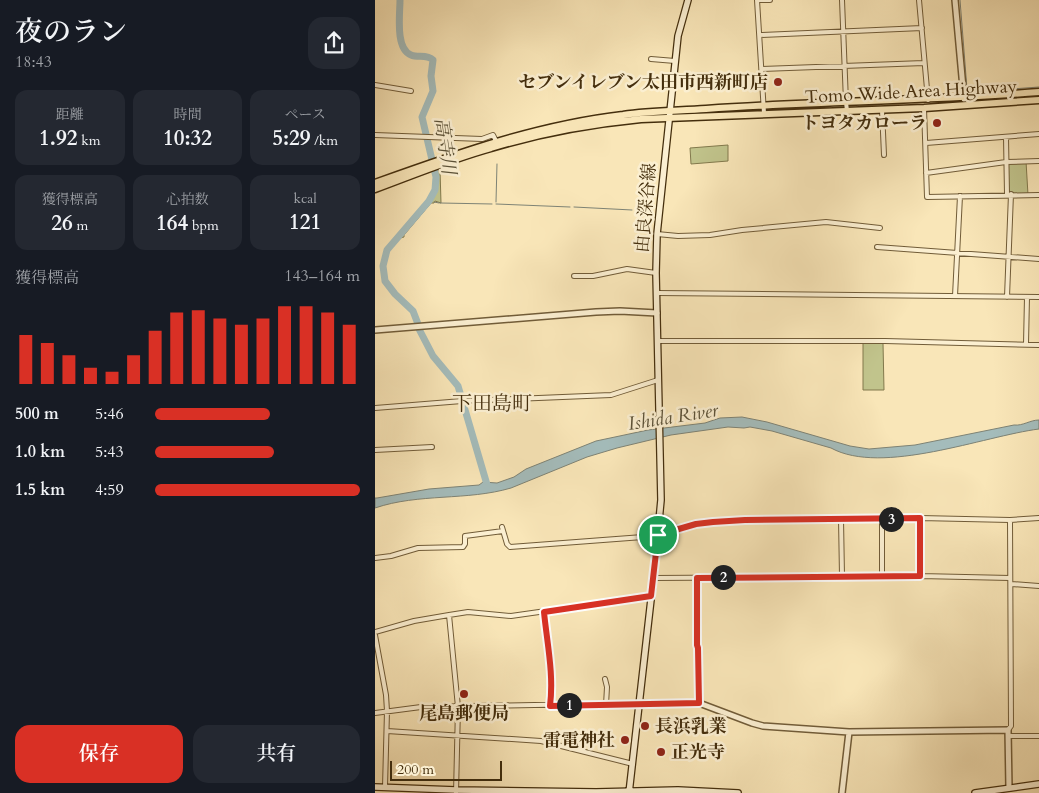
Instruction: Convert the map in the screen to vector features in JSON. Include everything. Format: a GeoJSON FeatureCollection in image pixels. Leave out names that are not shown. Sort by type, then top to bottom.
{"type":"FeatureCollection","features":[{"type":"Feature","properties":{"kind":"highway","name":"Tomo Wide Area Highway"},"geometry":{"type":"LineString","coordinates":[[375,189],[496,141],[554,127],[599,119],[644,113],[670,115],[924,108],[1039,92]]}},
{"type":"Feature","properties":{"kind":"highway","name":"Tomo Wide Area Highway"},"geometry":{"type":"LineString","coordinates":[[375,183],[489,148],[555,131],[670,115],[764,105],[928,100],[964,102],[1039,100]]}},
{"type":"Feature","properties":{"kind":"main road","name":"由良深谷線"},"geometry":{"type":"LineString","coordinates":[[658,535],[661,500],[656,273],[657,234],[678,36],[687,0]]}},
{"type":"Feature","properties":{"kind":"main road"},"geometry":{"type":"LineString","coordinates":[[629,792],[658,535]]}},
{"type":"Feature","properties":{"kind":"main road"},"geometry":{"type":"LineString","coordinates":[[975,793],[1039,784]]}},
{"type":"Feature","properties":{"kind":"main road"},"geometry":{"type":"LineString","coordinates":[[375,786],[456,792],[629,792],[678,790],[738,793]]}},
{"type":"Feature","properties":{"kind":"street"},"geometry":{"type":"LineString","coordinates":[[764,113],[757,0],[770,0]]}},
{"type":"Feature","properties":{"kind":"street"},"geometry":{"type":"LineString","coordinates":[[843,0],[847,111]]}},
{"type":"Feature","properties":{"kind":"street"},"geometry":{"type":"LineString","coordinates":[[919,0],[928,100]]}},
{"type":"Feature","properties":{"kind":"street"},"geometry":{"type":"LineString","coordinates":[[955,0],[964,102]]}},
{"type":"Feature","properties":{"kind":"street"},"geometry":{"type":"LineString","coordinates":[[760,35],[922,28]]}},
{"type":"Feature","properties":{"kind":"street"},"geometry":{"type":"LineString","coordinates":[[651,59],[675,61]]}},
{"type":"Feature","properties":{"kind":"street"},"geometry":{"type":"LineString","coordinates":[[762,69],[924,63]]}},
{"type":"Feature","properties":{"kind":"street"},"geometry":{"type":"LineString","coordinates":[[375,85],[411,91]]}},
{"type":"Feature","properties":{"kind":"street"},"geometry":{"type":"LineString","coordinates":[[924,108],[927,197],[1009,194],[1039,195]]}},
{"type":"Feature","properties":{"kind":"street"},"geometry":{"type":"LineString","coordinates":[[882,110],[884,156]]}},
{"type":"Feature","properties":{"kind":"street"},"geometry":{"type":"LineString","coordinates":[[925,143],[1039,134]]}},
{"type":"Feature","properties":{"kind":"street"},"geometry":{"type":"LineString","coordinates":[[375,135],[482,138],[493,135],[496,141]]}},
{"type":"Feature","properties":{"kind":"street"},"geometry":{"type":"LineString","coordinates":[[1006,137],[1009,194],[1007,297]]}},
{"type":"Feature","properties":{"kind":"street"},"geometry":{"type":"LineString","coordinates":[[927,173],[1006,162],[1039,160]]}},
{"type":"Feature","properties":{"kind":"street"},"geometry":{"type":"LineString","coordinates":[[955,296],[960,196]]}},
{"type":"Feature","properties":{"kind":"street"},"geometry":{"type":"LineString","coordinates":[[657,234],[677,236],[710,235],[826,222],[880,228]]}},
{"type":"Feature","properties":{"kind":"street"},"geometry":{"type":"LineString","coordinates":[[877,247],[1039,260]]}},
{"type":"Feature","properties":{"kind":"street"},"geometry":{"type":"LineString","coordinates":[[574,276],[593,276],[627,269],[656,273]]}},
{"type":"Feature","properties":{"kind":"street"},"geometry":{"type":"LineString","coordinates":[[657,293],[1039,298]]}},
{"type":"Feature","properties":{"kind":"street"},"geometry":{"type":"LineString","coordinates":[[1026,344],[1027,298]]}},
{"type":"Feature","properties":{"kind":"street"},"geometry":{"type":"LineString","coordinates":[[375,330],[596,312],[657,313]]}},
{"type":"Feature","properties":{"kind":"street"},"geometry":{"type":"LineString","coordinates":[[658,340],[885,341],[1039,345]]}},
{"type":"Feature","properties":{"kind":"street"},"geometry":{"type":"LineString","coordinates":[[375,408],[464,401],[613,395],[658,380]]}},
{"type":"Feature","properties":{"kind":"street"},"geometry":{"type":"LineString","coordinates":[[375,450],[432,447]]}},
{"type":"Feature","properties":{"kind":"street"},"geometry":{"type":"LineString","coordinates":[[375,558],[391,556],[418,548],[463,547],[465,536],[502,529],[507,544],[510,547],[658,535],[696,524],[745,520],[920,518],[1010,520],[1039,518]]}},
{"type":"Feature","properties":{"kind":"street"},"geometry":{"type":"LineString","coordinates":[[920,518],[920,576]]}},
{"type":"Feature","properties":{"kind":"street"},"geometry":{"type":"LineString","coordinates":[[841,519],[842,576]]}},
{"type":"Feature","properties":{"kind":"street"},"geometry":{"type":"LineString","coordinates":[[882,519],[882,576]]}},
{"type":"Feature","properties":{"kind":"street"},"geometry":{"type":"LineString","coordinates":[[1010,520],[1011,726],[1008,733],[1009,788],[1014,793]]}},
{"type":"Feature","properties":{"kind":"street"},"geometry":{"type":"LineString","coordinates":[[653,578],[920,576],[1010,578]]}},
{"type":"Feature","properties":{"kind":"street"},"geometry":{"type":"LineString","coordinates":[[697,578],[699,703]]}},
{"type":"Feature","properties":{"kind":"street"},"geometry":{"type":"LineString","coordinates":[[1011,584],[1039,586]]}},
{"type":"Feature","properties":{"kind":"street"},"geometry":{"type":"LineString","coordinates":[[385,787],[386,695],[375,634],[414,621],[449,614],[468,612],[511,616],[651,596]]}},
{"type":"Feature","properties":{"kind":"street"},"geometry":{"type":"LineString","coordinates":[[544,612],[551,671],[552,692],[550,706]]}},
{"type":"Feature","properties":{"kind":"street"},"geometry":{"type":"LineString","coordinates":[[449,614],[458,707],[456,792]]}},
{"type":"Feature","properties":{"kind":"street"},"geometry":{"type":"LineString","coordinates":[[605,679],[607,687],[606,705]]}},
{"type":"Feature","properties":{"kind":"street"},"geometry":{"type":"LineString","coordinates":[[375,713],[413,708],[699,703],[763,726],[849,732],[1008,733],[1039,736]]}},
{"type":"Feature","properties":{"kind":"street"},"geometry":{"type":"LineString","coordinates":[[387,732],[541,741],[633,764]]}},
{"type":"Feature","properties":{"kind":"street"},"geometry":{"type":"LineString","coordinates":[[842,793],[849,732]]}},
{"type":"Feature","properties":{"kind":"green space"},"geometry":{"type":"Polygon","coordinates":[[[728,145],[728,161],[691,164],[690,148],[728,145]]]}},
{"type":"Feature","properties":{"kind":"green space"},"geometry":{"type":"Polygon","coordinates":[[[1026,161],[1028,195],[1007,194],[1006,162],[1026,161]]]}},
{"type":"Feature","properties":{"kind":"green space"},"geometry":{"type":"Polygon","coordinates":[[[440,170],[441,203],[435,201],[431,203],[404,237],[400,238],[426,208],[435,191],[437,182],[436,172],[440,170]]]}},
{"type":"Feature","properties":{"kind":"green space"},"geometry":{"type":"Polygon","coordinates":[[[863,343],[883,343],[884,390],[863,390],[863,343]]]}},
{"type":"Feature","properties":{"kind":"water"},"geometry":{"type":"Polygon","coordinates":[[[742,417],[767,422],[850,446],[869,449],[915,445],[1020,425],[1036,420],[1039,420],[1039,429],[934,452],[877,458],[852,456],[772,431],[750,427],[728,427],[671,435],[617,448],[587,457],[511,488],[494,492],[409,500],[375,508],[375,498],[429,489],[479,485],[483,482],[497,483],[514,477],[526,469],[596,441],[648,430],[705,423],[720,418],[742,417]]]}},
{"type":"Feature","properties":{"kind":"waterway","name":"高寺川"},"geometry":{"type":"LineString","coordinates":[[400,0],[399,30],[403,46],[411,55],[428,57],[433,60],[431,76],[433,91],[422,117],[436,177],[435,190],[429,201],[387,250],[383,266],[385,281],[395,294],[413,311],[418,324]]}},
{"type":"Feature","properties":{"kind":"waterway"},"geometry":{"type":"LineString","coordinates":[[960,0],[967,89],[971,92],[1039,87]]}},
{"type":"Feature","properties":{"kind":"waterway"},"geometry":{"type":"LineString","coordinates":[[496,202],[497,164]]}},
{"type":"Feature","properties":{"kind":"waterway"},"geometry":{"type":"LineString","coordinates":[[434,202],[439,203]]}},
{"type":"Feature","properties":{"kind":"waterway"},"geometry":{"type":"LineString","coordinates":[[440,203],[492,204]]}},
{"type":"Feature","properties":{"kind":"waterway"},"geometry":{"type":"LineString","coordinates":[[496,204],[570,207]]}},
{"type":"Feature","properties":{"kind":"waterway"},"geometry":{"type":"LineString","coordinates":[[574,207],[632,210]]}},
{"type":"Feature","properties":{"kind":"waterway","name":"高寺川"},"geometry":{"type":"LineString","coordinates":[[419,329],[433,356],[458,386],[488,488]]}},
{"type":"Feature","properties":{"kind":"place","name":"セブンイレブン太田市西新町店"},"geometry":{"type":"Point","coordinates":[778,82]}},
{"type":"Feature","properties":{"kind":"place","name":"トヨタカローラ"},"geometry":{"type":"Point","coordinates":[937,123]}},
{"type":"Feature","properties":{"kind":"place","name":"尾島郵便局"},"geometry":{"type":"Point","coordinates":[464,694]}},
{"type":"Feature","properties":{"kind":"place","name":"長浜乳業"},"geometry":{"type":"Point","coordinates":[645,726]}},
{"type":"Feature","properties":{"kind":"place","name":"雷電神社"},"geometry":{"type":"Point","coordinates":[625,740]}},
{"type":"Feature","properties":{"kind":"place","name":"正光寺"},"geometry":{"type":"Point","coordinates":[661,752]}},
{"type":"Feature","properties":{"kind":"district","name":"下田島町"},"geometry":{"type":"Point","coordinates":[492,403]}},
{"type":"Feature","properties":{"kind":"route"},"geometry":{"type":"LineString","coordinates":[[920,518],[920,576],[697,578],[699,703],[550,706],[552,692],[551,671],[544,612],[651,596],[658,535],[696,524],[713,522],[920,518]]}},
{"type":"Feature","properties":{"kind":"water label","name":"Ishida River"},"geometry":{"type":"Point","coordinates":[673,417]}}]}
